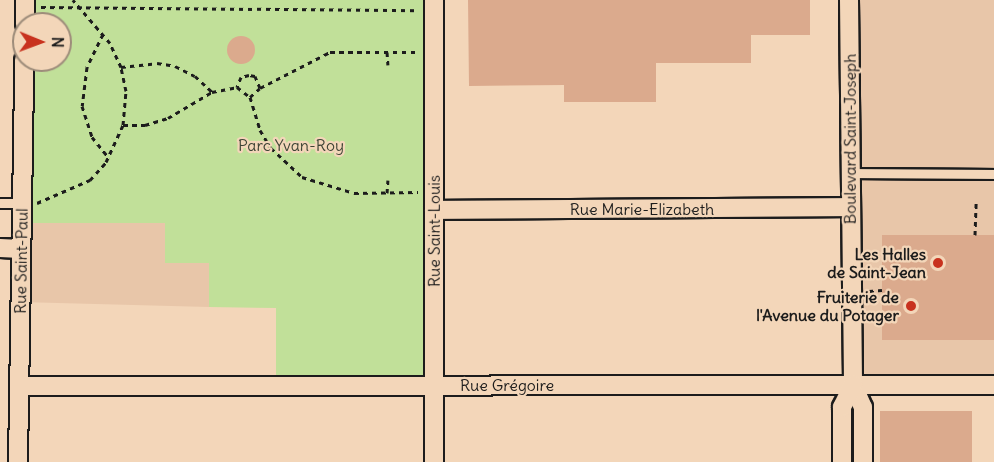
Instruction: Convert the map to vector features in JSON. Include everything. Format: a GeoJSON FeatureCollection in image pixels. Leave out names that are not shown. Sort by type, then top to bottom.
{"type":"FeatureCollection","features":[{"type":"Feature","properties":{"kind":"street","name":"Boulevard Saint-Joseph"},"geometry":{"type":"LineString","coordinates":[[849,0],[853,385],[863,407],[863,462]]}},
{"type":"Feature","properties":{"kind":"street","name":"Rue Saint-Louis"},"geometry":{"type":"LineString","coordinates":[[434,5],[434,462]]}},
{"type":"Feature","properties":{"kind":"street","name":"Rue Saint-Paul"},"geometry":{"type":"LineString","coordinates":[[18,462],[24,72]]}},
{"type":"Feature","properties":{"kind":"street","name":"Rue Marie-Elizabeth"},"geometry":{"type":"LineString","coordinates":[[434,201],[850,207]]}},
{"type":"Feature","properties":{"kind":"street"},"geometry":{"type":"LineString","coordinates":[[0,248],[21,249]]}},
{"type":"Feature","properties":{"kind":"street","name":"Boulevard Saint-Joseph"},"geometry":{"type":"LineString","coordinates":[[842,462],[842,406],[853,385]]}},
{"type":"Feature","properties":{"kind":"street","name":"Rue Grégoire"},"geometry":{"type":"LineString","coordinates":[[19,386],[994,385]]}},
{"type":"Feature","properties":{"kind":"lane"},"geometry":{"type":"LineString","coordinates":[[850,173],[994,174]]}},
{"type":"Feature","properties":{"kind":"lane"},"geometry":{"type":"LineString","coordinates":[[0,203],[22,210]]}},
{"type":"Feature","properties":{"kind":"path"},"geometry":{"type":"LineString","coordinates":[[22,210],[90,180],[109,158],[123,125],[126,91],[121,67],[103,34],[73,0]]}},
{"type":"Feature","properties":{"kind":"path"},"geometry":{"type":"LineString","coordinates":[[36,12],[39,7],[434,5]]}},
{"type":"Feature","properties":{"kind":"path"},"geometry":{"type":"LineString","coordinates":[[103,34],[87,67],[82,106],[92,137],[109,158]]}},
{"type":"Feature","properties":{"kind":"path"},"geometry":{"type":"LineString","coordinates":[[250,97],[260,88],[330,52],[434,52]]}},
{"type":"Feature","properties":{"kind":"path"},"geometry":{"type":"LineString","coordinates":[[387,52],[388,64]]}},
{"type":"Feature","properties":{"kind":"path"},"geometry":{"type":"LineString","coordinates":[[121,67],[157,63],[175,66],[195,76],[212,92]]}},
{"type":"Feature","properties":{"kind":"path"},"geometry":{"type":"LineString","coordinates":[[237,87],[241,77],[249,75],[255,76],[260,88]]}},
{"type":"Feature","properties":{"kind":"path"},"geometry":{"type":"LineString","coordinates":[[123,125],[146,125],[168,118],[212,92],[237,87],[250,97],[260,130],[271,148],[302,177],[354,193],[387,193],[434,201]]}},
{"type":"Feature","properties":{"kind":"path"},"geometry":{"type":"LineString","coordinates":[[387,193],[388,180]]}},
{"type":"Feature","properties":{"kind":"path"},"geometry":{"type":"LineString","coordinates":[[975,235],[976,202]]}},
{"type":"Feature","properties":{"kind":"shaded area"},"geometry":{"type":"Polygon","coordinates":[[[849,0],[994,0],[994,385],[849,385],[849,0]]]}},
{"type":"Feature","properties":{"kind":"shaded area"},"geometry":{"type":"Polygon","coordinates":[[[22,223],[165,223],[209,263],[209,307],[20,302],[22,223]]]}},
{"type":"Feature","properties":{"kind":"green space","name":"Parc Yvan-Roy"},"geometry":{"type":"Polygon","coordinates":[[[25,0],[436,0],[433,391],[276,388],[276,308],[209,307],[209,263],[165,263],[165,223],[22,223],[24,72],[72,72],[72,12],[25,12],[25,0]]]}},
{"type":"Feature","properties":{"kind":"building"},"geometry":{"type":"Polygon","coordinates":[[[468,0],[810,0],[810,35],[751,35],[751,63],[656,63],[656,102],[564,102],[564,85],[469,86],[468,0]]]}},
{"type":"Feature","properties":{"kind":"building"},"geometry":{"type":"Polygon","coordinates":[[[241,36],[251,40],[255,50],[251,60],[241,64],[231,60],[227,50],[231,40],[241,36]]]}},
{"type":"Feature","properties":{"kind":"building","name":"Les Halles de Saint-Jean"},"geometry":{"type":"Polygon","coordinates":[[[882,235],[994,235],[994,340],[882,340],[882,235]]]}},
{"type":"Feature","properties":{"kind":"building"},"geometry":{"type":"Polygon","coordinates":[[[880,411],[972,411],[972,462],[880,462],[880,411]]]}},
{"type":"Feature","properties":{"kind":"place","name":"Les Halles de Saint-Jean"},"geometry":{"type":"Point","coordinates":[938,263]}},
{"type":"Feature","properties":{"kind":"place","name":"Fruiterie de l'Avenue du Potager"},"geometry":{"type":"Point","coordinates":[911,306]}}]}
